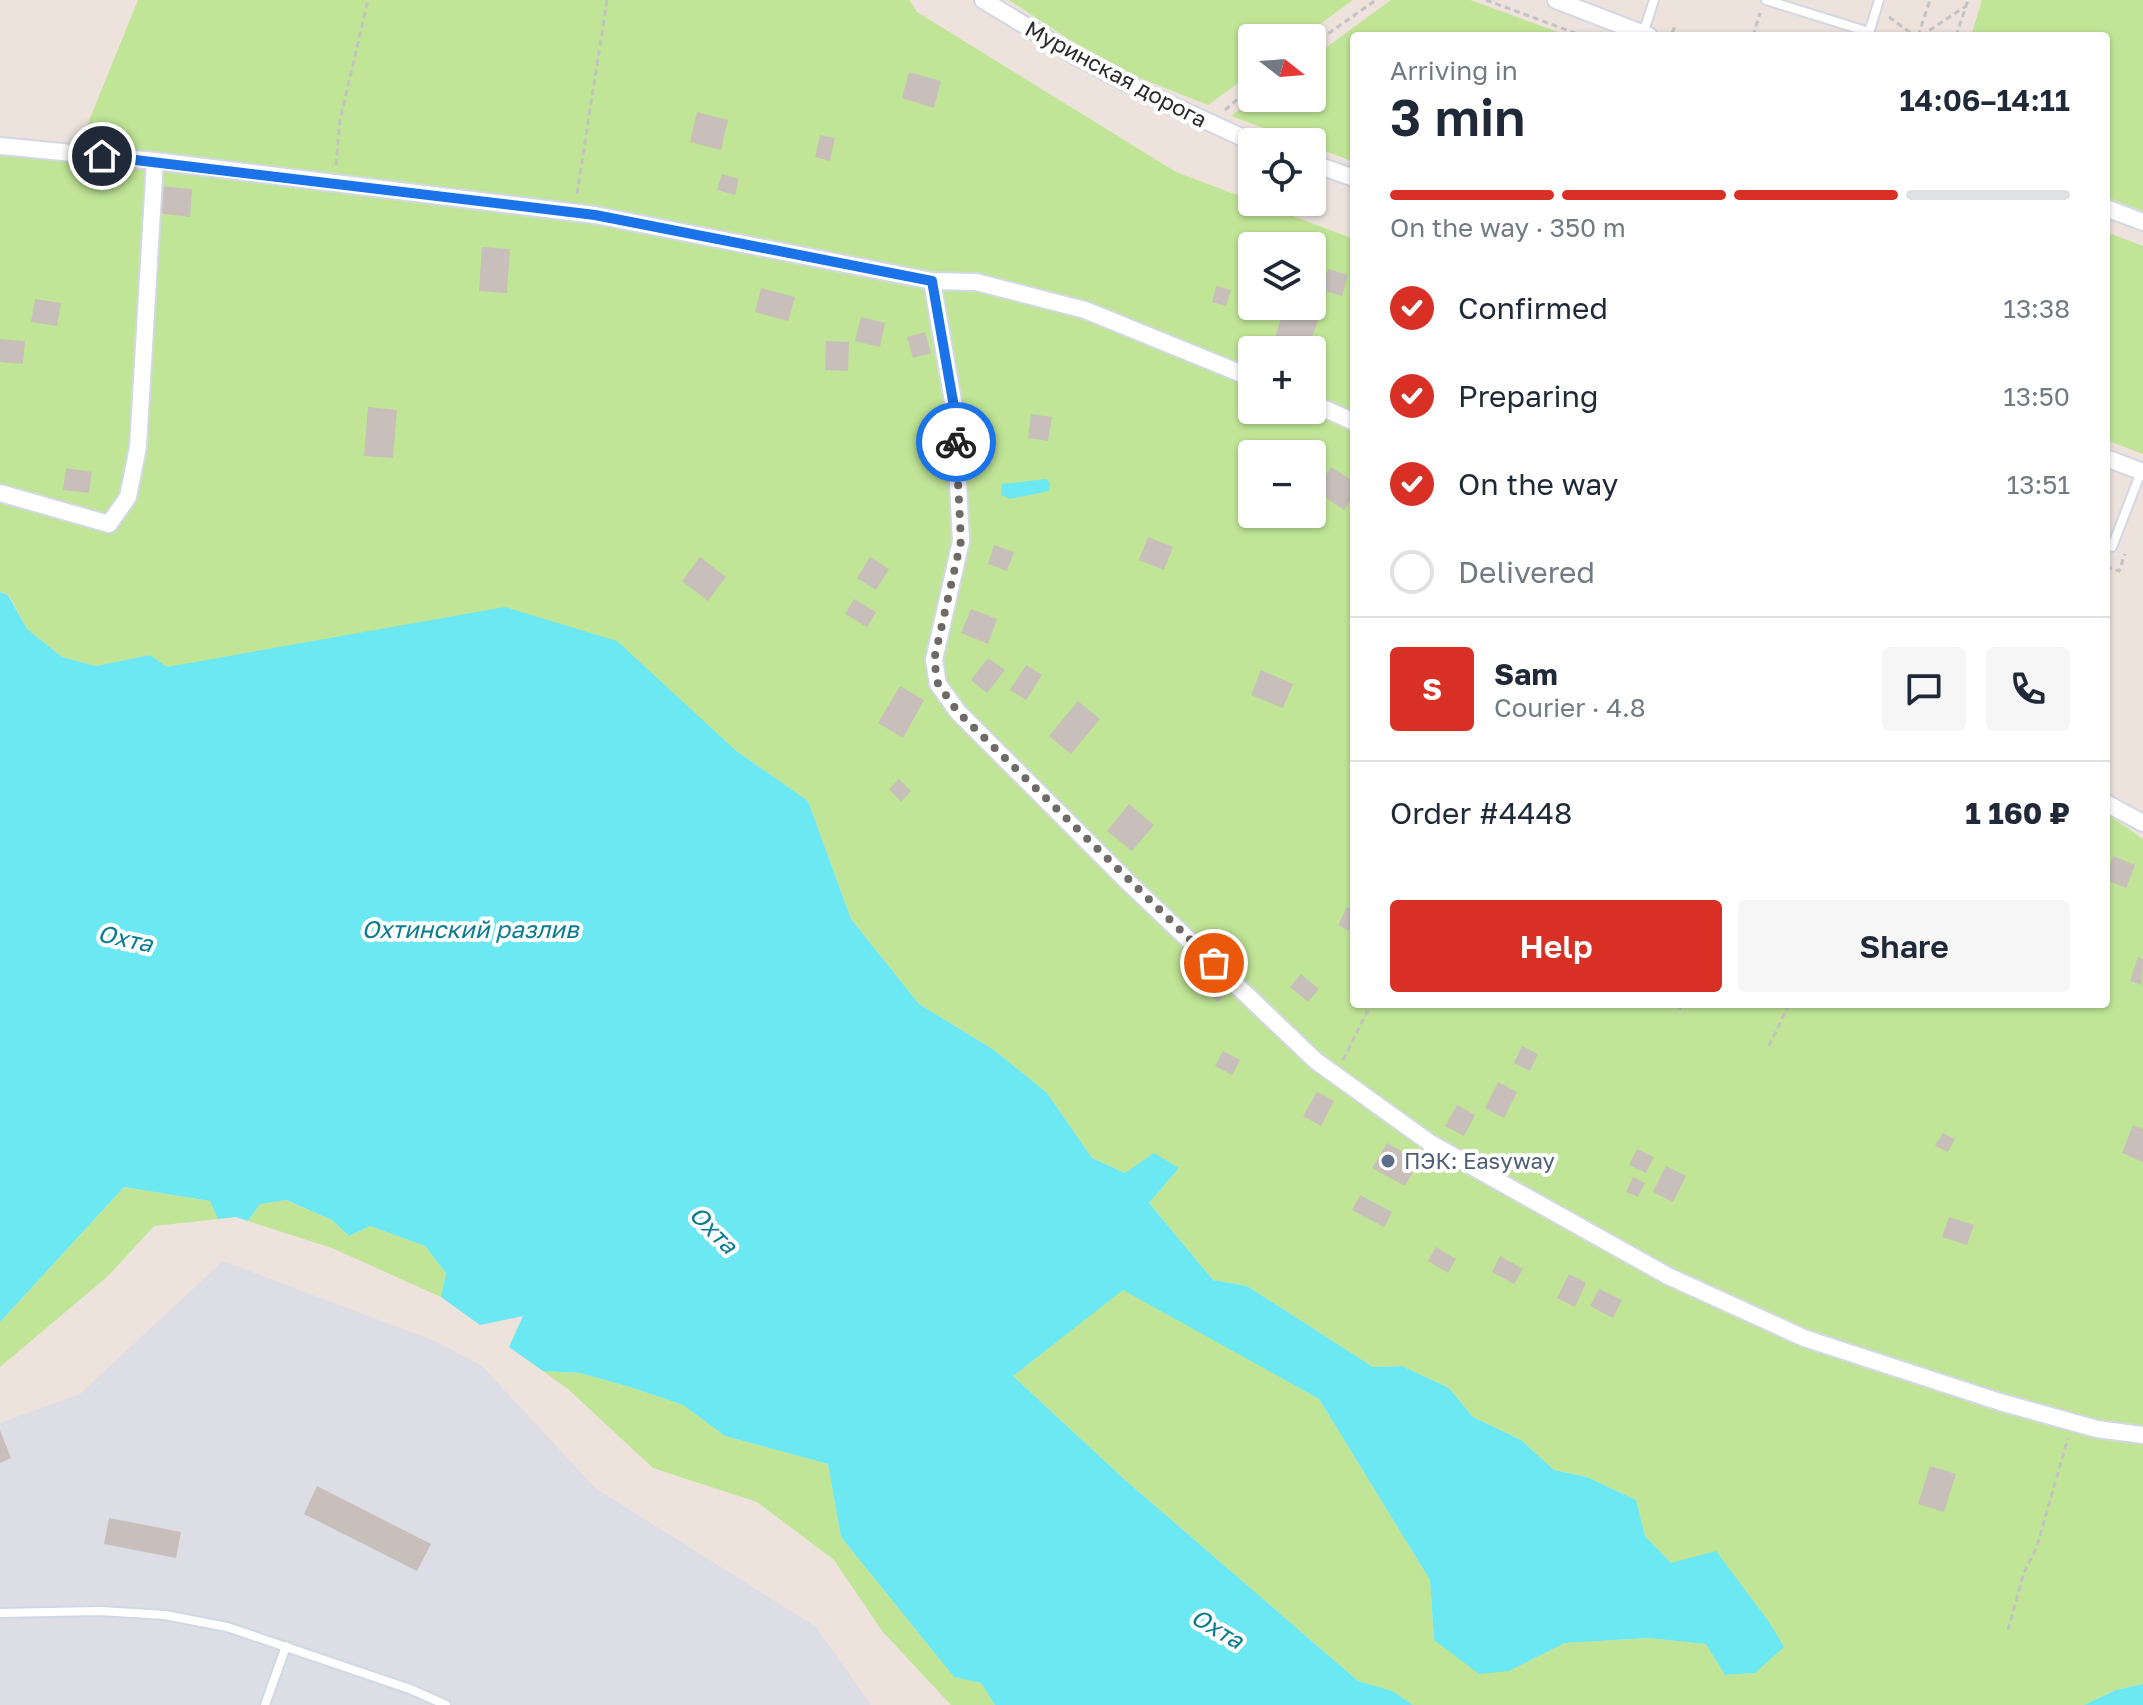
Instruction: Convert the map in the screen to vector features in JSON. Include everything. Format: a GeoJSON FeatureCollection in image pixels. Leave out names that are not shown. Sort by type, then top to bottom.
{"type":"FeatureCollection","features":[{"type":"Feature","properties":{"kind":"street","name":"Муринская дорога"},"geometry":{"type":"LineString","coordinates":[[983,0],[1077,57],[1238,136]]}},
{"type":"Feature","properties":{"kind":"street"},"geometry":{"type":"LineString","coordinates":[[1556,0],[1638,32]]}},
{"type":"Feature","properties":{"kind":"street"},"geometry":{"type":"LineString","coordinates":[[0,146],[155,161],[574,212],[932,281],[976,282],[1085,310],[1238,372]]}},
{"type":"Feature","properties":{"kind":"street"},"geometry":{"type":"LineString","coordinates":[[0,493],[109,524],[128,497],[138,447],[155,161]]}},
{"type":"Feature","properties":{"kind":"street"},"geometry":{"type":"LineString","coordinates":[[1326,168],[1350,177]]}},
{"type":"Feature","properties":{"kind":"street"},"geometry":{"type":"LineString","coordinates":[[2110,210],[2143,222]]}},
{"type":"Feature","properties":{"kind":"street"},"geometry":{"type":"LineString","coordinates":[[932,281],[954,407],[961,541],[934,660],[938,684],[958,712],[1130,884],[1316,1061],[1430,1143],[1668,1276],[1804,1338],[2000,1402],[2097,1429],[2143,1435]]}},
{"type":"Feature","properties":{"kind":"street"},"geometry":{"type":"LineString","coordinates":[[1326,409],[1350,420]]}},
{"type":"Feature","properties":{"kind":"street"},"geometry":{"type":"LineString","coordinates":[[2110,459],[2142,471]]}},
{"type":"Feature","properties":{"kind":"street"},"geometry":{"type":"LineString","coordinates":[[2110,805],[2143,823]]}},
{"type":"Feature","properties":{"kind":"lane"},"geometry":{"type":"LineString","coordinates":[[1647,32],[1654,0]]}},
{"type":"Feature","properties":{"kind":"lane"},"geometry":{"type":"LineString","coordinates":[[1766,0],[1863,32]]}},
{"type":"Feature","properties":{"kind":"lane"},"geometry":{"type":"LineString","coordinates":[[1870,32],[1878,4]]}},
{"type":"Feature","properties":{"kind":"lane"},"geometry":{"type":"LineString","coordinates":[[2110,546],[2142,471]]}},
{"type":"Feature","properties":{"kind":"lane"},"geometry":{"type":"LineString","coordinates":[[0,1613],[100,1611],[165,1615],[227,1627],[410,1689],[446,1705]]}},
{"type":"Feature","properties":{"kind":"lane"},"geometry":{"type":"LineString","coordinates":[[265,1705],[286,1646]]}},
{"type":"Feature","properties":{"kind":"path"},"geometry":{"type":"LineString","coordinates":[[337,182],[335,154],[340,120],[368,0]]}},
{"type":"Feature","properties":{"kind":"path"},"geometry":{"type":"LineString","coordinates":[[574,212],[607,0]]}},
{"type":"Feature","properties":{"kind":"path"},"geometry":{"type":"LineString","coordinates":[[1326,35],[1376,0]]}},
{"type":"Feature","properties":{"kind":"path"},"geometry":{"type":"LineString","coordinates":[[1486,0],[1572,32]]}},
{"type":"Feature","properties":{"kind":"path"},"geometry":{"type":"LineString","coordinates":[[1919,32],[1930,0]]}},
{"type":"Feature","properties":{"kind":"path"},"geometry":{"type":"LineString","coordinates":[[1957,32],[1968,0]]}},
{"type":"Feature","properties":{"kind":"path"},"geometry":{"type":"LineString","coordinates":[[1878,4],[1913,32]]}},
{"type":"Feature","properties":{"kind":"path"},"geometry":{"type":"LineString","coordinates":[[1924,32],[1966,6]]}},
{"type":"Feature","properties":{"kind":"path"},"geometry":{"type":"LineString","coordinates":[[1754,32],[1761,12]]}},
{"type":"Feature","properties":{"kind":"path"},"geometry":{"type":"LineString","coordinates":[[1672,32],[1675,26]]}},
{"type":"Feature","properties":{"kind":"path"},"geometry":{"type":"LineString","coordinates":[[1221,114],[1238,98]]}},
{"type":"Feature","properties":{"kind":"path"},"geometry":{"type":"LineString","coordinates":[[1336,1074],[1369,1008]]}},
{"type":"Feature","properties":{"kind":"path"},"geometry":{"type":"LineString","coordinates":[[1769,1046],[1787,1008]]}},
{"type":"Feature","properties":{"kind":"path"},"geometry":{"type":"LineString","coordinates":[[2008,1630],[2023,1575],[2037,1546],[2072,1422]]}},
{"type":"Feature","properties":{"kind":"shaded area"},"geometry":{"type":"Polygon","coordinates":[[[223,1261],[437,1342],[482,1366],[595,1488],[816,1627],[871,1705],[0,1705],[0,1423],[80,1394],[223,1261]]]}},
{"type":"Feature","properties":{"kind":"green space"},"geometry":{"type":"Polygon","coordinates":[[[138,0],[909,0],[917,12],[1176,172],[1238,195],[1238,216],[1293,216],[1350,237],[1350,1008],[2110,1008],[2110,816],[2143,839],[2143,1684],[2116,1690],[2084,1705],[1413,1705],[1391,1691],[1358,1681],[1124,1479],[1013,1376],[1123,1289],[1319,1399],[1430,1580],[1434,1640],[1509,1671],[1565,1643],[1648,1638],[1707,1644],[1725,1675],[1754,1673],[1774,1654],[1645,1536],[1636,1500],[1587,1477],[1554,1470],[1521,1440],[1473,1417],[1449,1388],[1402,1366],[1373,1367],[1247,1286],[1213,1280],[1149,1203],[1179,1168],[1125,1173],[1092,1158],[1047,1093],[994,1050],[919,1004],[851,919],[808,801],[735,750],[167,667],[150,655],[96,666],[62,657],[27,629],[9,595],[0,592],[0,145],[76,153],[138,0]]]}},
{"type":"Feature","properties":{"kind":"green space"},"geometry":{"type":"Polygon","coordinates":[[[1009,0],[1353,0],[1320,24],[1238,24],[1238,83],[1208,105],[1140,78],[1070,40],[1009,0]]]}},
{"type":"Feature","properties":{"kind":"green space"},"geometry":{"type":"Polygon","coordinates":[[[1391,0],[1470,0],[1558,32],[1350,32],[1350,160],[1326,151],[1326,128],[1263,128],[1231,116],[1238,111],[1326,112],[1326,48],[1391,0]]]}},
{"type":"Feature","properties":{"kind":"green space"},"geometry":{"type":"Polygon","coordinates":[[[1982,0],[2143,0],[2143,211],[2110,199],[2110,32],[1972,32],[1982,0]]]}},
{"type":"Feature","properties":{"kind":"green space"},"geometry":{"type":"Polygon","coordinates":[[[2110,234],[2143,246],[2143,454],[2110,442],[2110,234]]]}},
{"type":"Feature","properties":{"kind":"green space"},"geometry":{"type":"Polygon","coordinates":[[[124,1187],[210,1201],[218,1219],[154,1226],[108,1276],[0,1367],[0,1322],[124,1187]]]}},
{"type":"Feature","properties":{"kind":"green space"},"geometry":{"type":"Polygon","coordinates":[[[285,1200],[332,1220],[349,1236],[370,1226],[425,1246],[446,1273],[441,1297],[332,1248],[248,1221],[260,1204],[285,1200]]]}},
{"type":"Feature","properties":{"kind":"green space"},"geometry":{"type":"Polygon","coordinates":[[[543,1371],[580,1373],[633,1388],[683,1405],[725,1436],[828,1464],[841,1537],[954,1677],[981,1683],[995,1705],[951,1705],[882,1631],[834,1560],[757,1502],[653,1468],[568,1389],[543,1371]]]}},
{"type":"Feature","properties":{"kind":"water"},"geometry":{"type":"Polygon","coordinates":[[[1046,479],[1050,483],[1049,491],[1010,499],[1001,495],[1002,484],[1046,479]]]}},
{"type":"Feature","properties":{"kind":"water","name":"Охтинский разлив"},"geometry":{"type":"Polygon","coordinates":[[[0,592],[8,595],[27,629],[62,657],[96,666],[150,655],[167,667],[505,607],[617,641],[735,750],[808,801],[851,919],[919,1004],[994,1050],[1047,1093],[1092,1158],[1125,1173],[1154,1153],[1179,1168],[1149,1203],[1213,1280],[1247,1286],[1373,1367],[1402,1366],[1449,1388],[1473,1417],[1521,1440],[1554,1470],[1587,1477],[1636,1500],[1645,1536],[1671,1563],[1716,1551],[1784,1647],[1755,1673],[1725,1675],[1706,1644],[1648,1638],[1565,1643],[1509,1671],[1479,1674],[1434,1640],[1430,1580],[1319,1399],[1123,1290],[1013,1376],[1124,1479],[1358,1681],[1392,1691],[1413,1705],[995,1705],[981,1683],[954,1677],[841,1537],[828,1464],[725,1436],[683,1405],[633,1388],[580,1373],[543,1371],[509,1347],[523,1316],[480,1325],[441,1297],[446,1273],[425,1246],[370,1226],[349,1236],[332,1220],[286,1200],[260,1204],[248,1221],[236,1217],[218,1219],[210,1201],[124,1187],[0,1322],[0,592]]]}},
{"type":"Feature","properties":{"kind":"water"},"geometry":{"type":"Polygon","coordinates":[[[2143,1684],[2143,1705],[2084,1705],[2116,1690],[2143,1684]]]}},
{"type":"Feature","properties":{"kind":"building"},"geometry":{"type":"Polygon","coordinates":[[[909,72],[941,81],[934,108],[902,98],[909,72]]]}},
{"type":"Feature","properties":{"kind":"building"},"geometry":{"type":"Polygon","coordinates":[[[697,112],[728,120],[721,150],[690,142],[697,112]]]}},
{"type":"Feature","properties":{"kind":"building"},"geometry":{"type":"Polygon","coordinates":[[[820,135],[835,138],[830,161],[815,157],[820,135]]]}},
{"type":"Feature","properties":{"kind":"building"},"geometry":{"type":"Polygon","coordinates":[[[722,174],[739,179],[735,195],[717,190],[722,174]]]}},
{"type":"Feature","properties":{"kind":"building"},"geometry":{"type":"Polygon","coordinates":[[[160,186],[192,189],[190,217],[157,213],[160,186]]]}},
{"type":"Feature","properties":{"kind":"building"},"geometry":{"type":"Polygon","coordinates":[[[482,247],[510,249],[507,293],[479,291],[482,247]]]}},
{"type":"Feature","properties":{"kind":"building"},"geometry":{"type":"Polygon","coordinates":[[[1328,269],[1348,275],[1342,296],[1326,291],[1328,269]]]}},
{"type":"Feature","properties":{"kind":"building"},"geometry":{"type":"Polygon","coordinates":[[[1216,286],[1231,290],[1226,306],[1212,302],[1216,286]]]}},
{"type":"Feature","properties":{"kind":"building"},"geometry":{"type":"Polygon","coordinates":[[[761,288],[795,297],[788,321],[755,312],[761,288]]]}},
{"type":"Feature","properties":{"kind":"building"},"geometry":{"type":"Polygon","coordinates":[[[35,299],[61,303],[57,326],[31,322],[35,299]]]}},
{"type":"Feature","properties":{"kind":"building"},"geometry":{"type":"Polygon","coordinates":[[[861,317],[885,323],[880,347],[855,341],[861,317]]]}},
{"type":"Feature","properties":{"kind":"building"},"geometry":{"type":"Polygon","coordinates":[[[1280,320],[1318,320],[1312,336],[1275,336],[1280,320]]]}},
{"type":"Feature","properties":{"kind":"building"},"geometry":{"type":"Polygon","coordinates":[[[925,332],[931,353],[913,358],[907,337],[925,332]]]}},
{"type":"Feature","properties":{"kind":"building"},"geometry":{"type":"Polygon","coordinates":[[[0,339],[25,341],[23,364],[0,362],[0,339]]]}},
{"type":"Feature","properties":{"kind":"building"},"geometry":{"type":"Polygon","coordinates":[[[826,341],[849,342],[848,371],[825,370],[826,341]]]}},
{"type":"Feature","properties":{"kind":"building"},"geometry":{"type":"Polygon","coordinates":[[[368,407],[397,410],[393,458],[364,456],[368,407]]]}},
{"type":"Feature","properties":{"kind":"building"},"geometry":{"type":"Polygon","coordinates":[[[1031,414],[1052,417],[1048,441],[1028,438],[1031,414]]]}},
{"type":"Feature","properties":{"kind":"building"},"geometry":{"type":"Polygon","coordinates":[[[1331,467],[1350,479],[1350,501],[1344,510],[1326,498],[1326,475],[1331,467]]]}},
{"type":"Feature","properties":{"kind":"building"},"geometry":{"type":"Polygon","coordinates":[[[66,468],[92,472],[89,493],[63,490],[66,468]]]}},
{"type":"Feature","properties":{"kind":"building"},"geometry":{"type":"Polygon","coordinates":[[[1148,537],[1173,547],[1164,570],[1139,560],[1148,537]]]}},
{"type":"Feature","properties":{"kind":"building"},"geometry":{"type":"Polygon","coordinates":[[[994,545],[1014,552],[1007,571],[988,564],[994,545]]]}},
{"type":"Feature","properties":{"kind":"building"},"geometry":{"type":"Polygon","coordinates":[[[700,557],[726,577],[708,601],[682,581],[700,557]]]}},
{"type":"Feature","properties":{"kind":"building"},"geometry":{"type":"Polygon","coordinates":[[[870,557],[889,569],[876,590],[857,578],[870,557]]]}},
{"type":"Feature","properties":{"kind":"building"},"geometry":{"type":"Polygon","coordinates":[[[854,599],[876,612],[867,627],[845,614],[854,599]]]}},
{"type":"Feature","properties":{"kind":"building"},"geometry":{"type":"Polygon","coordinates":[[[971,609],[997,619],[988,644],[961,633],[971,609]]]}},
{"type":"Feature","properties":{"kind":"building"},"geometry":{"type":"Polygon","coordinates":[[[988,658],[1005,670],[987,693],[971,680],[988,658]]]}},
{"type":"Feature","properties":{"kind":"building"},"geometry":{"type":"Polygon","coordinates":[[[1026,665],[1042,675],[1026,700],[1010,690],[1026,665]]]}},
{"type":"Feature","properties":{"kind":"building"},"geometry":{"type":"Polygon","coordinates":[[[1261,670],[1293,684],[1283,708],[1251,695],[1261,670]]]}},
{"type":"Feature","properties":{"kind":"building"},"geometry":{"type":"Polygon","coordinates":[[[900,686],[924,700],[903,738],[878,723],[900,686]]]}},
{"type":"Feature","properties":{"kind":"building"},"geometry":{"type":"Polygon","coordinates":[[[1078,701],[1100,719],[1071,754],[1049,736],[1078,701]]]}},
{"type":"Feature","properties":{"kind":"building"},"geometry":{"type":"Polygon","coordinates":[[[899,779],[911,791],[901,802],[889,789],[899,779]]]}},
{"type":"Feature","properties":{"kind":"building"},"geometry":{"type":"Polygon","coordinates":[[[1129,804],[1154,825],[1132,851],[1107,831],[1129,804]]]}},
{"type":"Feature","properties":{"kind":"building"},"geometry":{"type":"Polygon","coordinates":[[[2113,856],[2135,865],[2126,888],[2110,882],[2113,856]]]}},
{"type":"Feature","properties":{"kind":"building"},"geometry":{"type":"Polygon","coordinates":[[[1347,907],[1350,909],[1350,932],[1338,925],[1347,907]]]}},
{"type":"Feature","properties":{"kind":"building"},"geometry":{"type":"Polygon","coordinates":[[[2138,957],[2143,959],[2142,985],[2130,981],[2138,957]]]}},
{"type":"Feature","properties":{"kind":"building"},"geometry":{"type":"Polygon","coordinates":[[[1205,969],[1228,989],[1218,1002],[1194,982],[1205,969]]]}},
{"type":"Feature","properties":{"kind":"building"},"geometry":{"type":"Polygon","coordinates":[[[1301,974],[1319,989],[1308,1002],[1290,987],[1301,974]]]}},
{"type":"Feature","properties":{"kind":"building"},"geometry":{"type":"Polygon","coordinates":[[[1522,1046],[1538,1054],[1530,1071],[1514,1063],[1522,1046]]]}},
{"type":"Feature","properties":{"kind":"building"},"geometry":{"type":"Polygon","coordinates":[[[1223,1051],[1240,1060],[1232,1075],[1215,1066],[1223,1051]]]}},
{"type":"Feature","properties":{"kind":"building"},"geometry":{"type":"Polygon","coordinates":[[[1498,1082],[1517,1092],[1504,1118],[1485,1108],[1498,1082]]]}},
{"type":"Feature","properties":{"kind":"building"},"geometry":{"type":"Polygon","coordinates":[[[1317,1092],[1334,1101],[1321,1126],[1303,1116],[1317,1092]]]}},
{"type":"Feature","properties":{"kind":"building"},"geometry":{"type":"Polygon","coordinates":[[[1457,1105],[1475,1115],[1464,1136],[1445,1126],[1457,1105]]]}},
{"type":"Feature","properties":{"kind":"building"},"geometry":{"type":"Polygon","coordinates":[[[2133,1125],[2143,1129],[2143,1162],[2122,1153],[2133,1125]]]}},
{"type":"Feature","properties":{"kind":"building"},"geometry":{"type":"Polygon","coordinates":[[[1943,1133],[1955,1139],[1948,1152],[1935,1146],[1943,1133]]]}},
{"type":"Feature","properties":{"kind":"building"},"geometry":{"type":"Polygon","coordinates":[[[1387,1143],[1419,1161],[1405,1186],[1372,1168],[1387,1143]]]}},
{"type":"Feature","properties":{"kind":"building"},"geometry":{"type":"Polygon","coordinates":[[[1637,1149],[1654,1157],[1646,1173],[1629,1165],[1637,1149]]]}},
{"type":"Feature","properties":{"kind":"building"},"geometry":{"type":"Polygon","coordinates":[[[1666,1166],[1686,1176],[1673,1202],[1653,1192],[1666,1166]]]}},
{"type":"Feature","properties":{"kind":"building"},"geometry":{"type":"Polygon","coordinates":[[[1633,1177],[1645,1183],[1638,1197],[1626,1192],[1633,1177]]]}},
{"type":"Feature","properties":{"kind":"building"},"geometry":{"type":"Polygon","coordinates":[[[1360,1195],[1392,1212],[1384,1227],[1352,1210],[1360,1195]]]}},
{"type":"Feature","properties":{"kind":"building"},"geometry":{"type":"Polygon","coordinates":[[[1949,1217],[1974,1225],[1967,1245],[1942,1237],[1949,1217]]]}},
{"type":"Feature","properties":{"kind":"building"},"geometry":{"type":"Polygon","coordinates":[[[1436,1247],[1456,1259],[1448,1273],[1428,1261],[1436,1247]]]}},
{"type":"Feature","properties":{"kind":"building"},"geometry":{"type":"Polygon","coordinates":[[[1500,1256],[1523,1269],[1514,1284],[1492,1272],[1500,1256]]]}},
{"type":"Feature","properties":{"kind":"building"},"geometry":{"type":"Polygon","coordinates":[[[1569,1274],[1586,1283],[1575,1307],[1557,1298],[1569,1274]]]}},
{"type":"Feature","properties":{"kind":"building"},"geometry":{"type":"Polygon","coordinates":[[[1599,1289],[1622,1300],[1613,1318],[1590,1306],[1599,1289]]]}},
{"type":"Feature","properties":{"kind":"building"},"geometry":{"type":"Polygon","coordinates":[[[0,1430],[11,1458],[0,1463],[0,1430]]]}},
{"type":"Feature","properties":{"kind":"building"},"geometry":{"type":"Polygon","coordinates":[[[1930,1466],[1956,1474],[1944,1512],[1918,1504],[1930,1466]]]}},
{"type":"Feature","properties":{"kind":"building"},"geometry":{"type":"Polygon","coordinates":[[[317,1486],[431,1544],[417,1571],[304,1514],[317,1486]]]}},
{"type":"Feature","properties":{"kind":"building"},"geometry":{"type":"Polygon","coordinates":[[[109,1518],[181,1532],[176,1558],[104,1544],[109,1518]]]}},
{"type":"Feature","properties":{"kind":"way so far"},"geometry":{"type":"LineString","coordinates":[[956,442],[961,541],[934,660],[938,684],[958,712],[1214,963]]}},
{"type":"Feature","properties":{"kind":"place","name":"ПЭК: Easyway"},"geometry":{"type":"Point","coordinates":[1388,1161]}},
{"type":"Feature","properties":{"kind":"route"},"geometry":{"type":"LineString","coordinates":[[102,156],[595,215],[932,281],[954,407],[956,442]]}},
{"type":"Feature","properties":{"kind":"water label","name":"Охта"},"geometry":{"type":"Point","coordinates":[125,939]}},
{"type":"Feature","properties":{"kind":"water label","name":"Охта"},"geometry":{"type":"Point","coordinates":[713,1230]}},
{"type":"Feature","properties":{"kind":"water label","name":"Охта"},"geometry":{"type":"Point","coordinates":[1217,1629]}}]}
